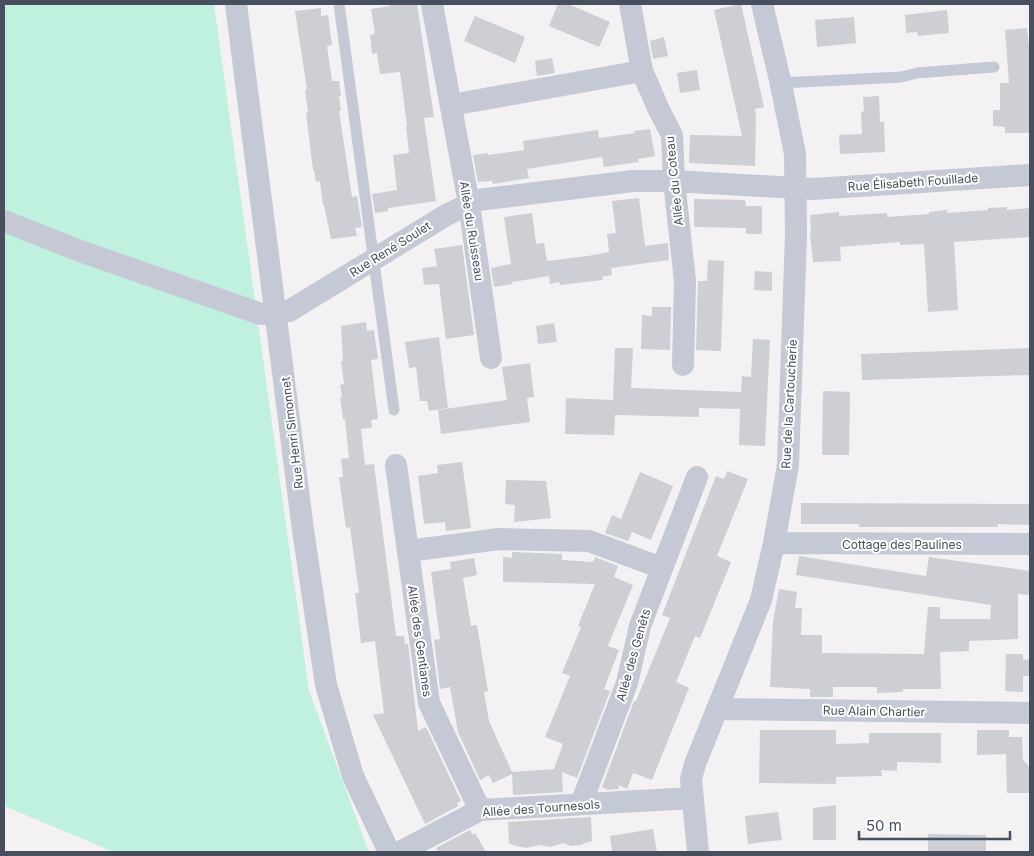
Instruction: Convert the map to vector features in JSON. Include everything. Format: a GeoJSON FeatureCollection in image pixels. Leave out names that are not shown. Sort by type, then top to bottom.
{"type":"FeatureCollection","features":[{"type":"Feature","properties":{"kind":"street","name":"Rue Henri Simonnet"},"geometry":{"type":"LineString","coordinates":[[236,4],[304,530],[326,684],[353,776],[389,852]]}},
{"type":"Feature","properties":{"kind":"street","name":"Allée du Ruisseau"},"geometry":{"type":"LineString","coordinates":[[432,4],[469,204],[491,358]]}},
{"type":"Feature","properties":{"kind":"street","name":"Allée du Coteau"},"geometry":{"type":"LineString","coordinates":[[630,4],[642,71],[672,135],[674,181],[685,281],[683,365]]}},
{"type":"Feature","properties":{"kind":"street","name":"Rue de la Cartoucherie"},"geometry":{"type":"LineString","coordinates":[[698,852],[691,798],[691,779],[694,764],[761,600],[774,543],[788,465],[796,187],[793,139],[762,4]]}},
{"type":"Feature","properties":{"kind":"street"},"geometry":{"type":"LineString","coordinates":[[451,105],[642,71]]}},
{"type":"Feature","properties":{"kind":"street","name":"Rue Élisabeth Fouillade"},"geometry":{"type":"LineString","coordinates":[[796,187],[812,189],[1030,175]]}},
{"type":"Feature","properties":{"kind":"street","name":"Rue René Soulet"},"geometry":{"type":"LineString","coordinates":[[4,221],[80,251],[261,314],[289,311],[448,214],[478,200],[633,181],[674,181],[796,187]]}},
{"type":"Feature","properties":{"kind":"street","name":"Allée des Gentianes"},"geometry":{"type":"LineString","coordinates":[[396,465],[429,703],[480,810]]}},
{"type":"Feature","properties":{"kind":"street","name":"Allée des Genêts"},"geometry":{"type":"LineString","coordinates":[[581,804],[627,683],[640,626],[697,477]]}},
{"type":"Feature","properties":{"kind":"street"},"geometry":{"type":"LineString","coordinates":[[408,551],[499,539],[589,541],[662,568]]}},
{"type":"Feature","properties":{"kind":"street","name":"Cottage des Paulines"},"geometry":{"type":"LineString","coordinates":[[774,543],[1030,544]]}},
{"type":"Feature","properties":{"kind":"street","name":"Rue Alain Chartier"},"geometry":{"type":"LineString","coordinates":[[717,709],[1030,713]]}},
{"type":"Feature","properties":{"kind":"street","name":"Allée des Tournesols"},"geometry":{"type":"LineString","coordinates":[[400,852],[480,810],[691,798]]}},
{"type":"Feature","properties":{"kind":"lane"},"geometry":{"type":"LineString","coordinates":[[339,4],[394,410]]}},
{"type":"Feature","properties":{"kind":"lane"},"geometry":{"type":"LineString","coordinates":[[781,83],[900,77],[917,73],[994,67]]}},
{"type":"Feature","properties":{"kind":"green space"},"geometry":{"type":"Polygon","coordinates":[[[4,4],[214,4],[309,691],[369,852],[114,852],[4,806],[4,4]]]}},
{"type":"Feature","properties":{"kind":"building"},"geometry":{"type":"Polygon","coordinates":[[[390,4],[417,4],[434,117],[424,118],[436,201],[388,208],[388,211],[375,213],[372,194],[397,190],[393,155],[409,153],[400,72],[380,74],[377,53],[372,54],[370,35],[375,34],[371,9],[390,6],[390,4]]]}},
{"type":"Feature","properties":{"kind":"building"},"geometry":{"type":"Polygon","coordinates":[[[558,4],[568,4],[610,22],[599,47],[549,26],[558,4]]]}},
{"type":"Feature","properties":{"kind":"building"},"geometry":{"type":"Polygon","coordinates":[[[741,4],[764,107],[755,109],[755,166],[689,163],[690,135],[742,136],[714,10],[741,4]]]}},
{"type":"Feature","properties":{"kind":"building"},"geometry":{"type":"Polygon","coordinates":[[[321,8],[321,16],[328,15],[332,45],[327,46],[332,81],[339,81],[341,111],[339,111],[352,197],[357,196],[362,227],[355,228],[357,236],[331,239],[323,205],[320,181],[316,182],[313,170],[306,113],[308,112],[305,90],[307,89],[295,11],[321,8]]]}},
{"type":"Feature","properties":{"kind":"building"},"geometry":{"type":"Polygon","coordinates":[[[947,10],[949,33],[918,36],[917,32],[906,33],[905,15],[947,10]]]}},
{"type":"Feature","properties":{"kind":"building"},"geometry":{"type":"Polygon","coordinates":[[[475,16],[525,37],[515,63],[464,41],[475,16]]]}},
{"type":"Feature","properties":{"kind":"building"},"geometry":{"type":"Polygon","coordinates":[[[854,17],[856,43],[817,47],[815,20],[854,17]]]}},
{"type":"Feature","properties":{"kind":"building"},"geometry":{"type":"Polygon","coordinates":[[[1027,28],[1030,56],[1030,133],[1005,133],[1005,127],[993,126],[993,110],[1000,110],[1000,83],[1009,83],[1005,30],[1027,28]]]}},
{"type":"Feature","properties":{"kind":"building"},"geometry":{"type":"Polygon","coordinates":[[[664,37],[668,56],[653,59],[650,41],[664,37]]]}},
{"type":"Feature","properties":{"kind":"building"},"geometry":{"type":"Polygon","coordinates":[[[552,58],[555,73],[537,76],[535,61],[552,58]]]}},
{"type":"Feature","properties":{"kind":"building"},"geometry":{"type":"Polygon","coordinates":[[[697,70],[700,90],[680,93],[677,73],[697,70]]]}},
{"type":"Feature","properties":{"kind":"building"},"geometry":{"type":"Polygon","coordinates":[[[879,96],[880,122],[884,122],[885,152],[840,154],[839,135],[862,134],[861,112],[864,111],[863,97],[879,96]]]}},
{"type":"Feature","properties":{"kind":"building"},"geometry":{"type":"Polygon","coordinates":[[[650,129],[655,156],[638,159],[639,162],[604,167],[602,157],[527,169],[529,178],[493,184],[492,181],[478,182],[473,155],[524,150],[523,141],[598,130],[599,138],[650,129]]]}},
{"type":"Feature","properties":{"kind":"building"},"geometry":{"type":"Polygon","coordinates":[[[639,198],[645,246],[668,243],[669,260],[611,268],[612,275],[602,277],[603,280],[560,285],[559,282],[550,284],[549,276],[494,287],[491,268],[511,264],[504,217],[532,213],[536,244],[544,243],[547,261],[588,256],[609,252],[607,234],[616,233],[612,201],[639,198]]]}},
{"type":"Feature","properties":{"kind":"building"},"geometry":{"type":"Polygon","coordinates":[[[694,199],[745,200],[746,206],[762,206],[762,234],[746,234],[746,228],[694,227],[694,199]]]}},
{"type":"Feature","properties":{"kind":"building"},"geometry":{"type":"Polygon","coordinates":[[[1007,207],[1007,210],[1030,208],[1030,237],[954,242],[958,310],[928,312],[924,244],[900,245],[900,242],[840,247],[841,261],[813,262],[810,215],[839,212],[839,216],[887,213],[887,217],[929,214],[929,212],[947,210],[947,213],[1007,207]]]}},
{"type":"Feature","properties":{"kind":"building"},"geometry":{"type":"Polygon","coordinates":[[[462,245],[474,335],[446,339],[439,284],[424,285],[422,268],[437,266],[434,249],[462,245]]]}},
{"type":"Feature","properties":{"kind":"building"},"geometry":{"type":"Polygon","coordinates":[[[708,260],[724,261],[721,351],[696,350],[698,281],[707,281],[708,260]]]}},
{"type":"Feature","properties":{"kind":"building"},"geometry":{"type":"Polygon","coordinates":[[[755,271],[772,272],[772,291],[754,290],[755,271]]]}},
{"type":"Feature","properties":{"kind":"building"},"geometry":{"type":"Polygon","coordinates":[[[652,307],[671,307],[670,350],[641,349],[642,315],[652,316],[652,307]]]}},
{"type":"Feature","properties":{"kind":"building"},"geometry":{"type":"Polygon","coordinates":[[[366,322],[367,331],[374,330],[378,359],[371,360],[378,419],[371,420],[372,428],[361,429],[365,465],[374,464],[396,636],[404,636],[405,644],[408,644],[418,731],[426,727],[461,801],[457,803],[458,806],[425,824],[373,715],[384,713],[375,641],[361,643],[355,593],[359,593],[350,527],[346,528],[339,477],[343,477],[341,459],[349,458],[345,419],[343,419],[340,397],[342,397],[340,385],[344,384],[341,361],[343,361],[341,326],[366,322]]]}},
{"type":"Feature","properties":{"kind":"building"},"geometry":{"type":"Polygon","coordinates":[[[554,323],[557,342],[538,344],[536,326],[554,323]]]}},
{"type":"Feature","properties":{"kind":"building"},"geometry":{"type":"Polygon","coordinates":[[[439,337],[448,408],[429,411],[427,401],[420,401],[416,367],[409,368],[405,342],[439,337]]]}},
{"type":"Feature","properties":{"kind":"building"},"geometry":{"type":"Polygon","coordinates":[[[753,339],[770,340],[765,446],[739,445],[740,409],[699,408],[699,417],[615,415],[614,435],[565,434],[566,398],[613,400],[615,348],[633,348],[631,388],[741,392],[742,376],[751,377],[753,339]]]}},
{"type":"Feature","properties":{"kind":"building"},"geometry":{"type":"Polygon","coordinates":[[[1030,348],[1030,375],[862,380],[861,354],[1030,348]]]}},
{"type":"Feature","properties":{"kind":"building"},"geometry":{"type":"Polygon","coordinates":[[[530,363],[534,397],[527,398],[530,422],[441,434],[438,410],[507,400],[502,367],[530,363]]]}},
{"type":"Feature","properties":{"kind":"building"},"geometry":{"type":"Polygon","coordinates":[[[823,391],[850,392],[849,455],[822,455],[823,391]]]}},
{"type":"Feature","properties":{"kind":"building"},"geometry":{"type":"Polygon","coordinates":[[[462,462],[471,528],[446,531],[445,522],[424,524],[418,476],[438,473],[437,465],[462,462]]]}},
{"type":"Feature","properties":{"kind":"building"},"geometry":{"type":"Polygon","coordinates":[[[727,471],[748,479],[717,556],[731,562],[700,638],[695,636],[676,682],[689,688],[652,780],[633,773],[627,789],[619,785],[618,789],[608,790],[602,787],[634,701],[636,701],[670,618],[662,615],[716,476],[724,479],[727,471]]]}},
{"type":"Feature","properties":{"kind":"building"},"geometry":{"type":"Polygon","coordinates":[[[640,472],[673,486],[651,540],[632,532],[628,541],[605,533],[612,515],[621,519],[640,472]]]}},
{"type":"Feature","properties":{"kind":"building"},"geometry":{"type":"Polygon","coordinates":[[[506,480],[546,481],[551,518],[514,522],[515,505],[505,504],[506,480]]]}},
{"type":"Feature","properties":{"kind":"building"},"geometry":{"type":"Polygon","coordinates":[[[801,503],[1030,504],[1030,525],[998,524],[998,527],[859,527],[859,524],[801,524],[801,503]]]}},
{"type":"Feature","properties":{"kind":"building"},"geometry":{"type":"Polygon","coordinates":[[[512,552],[562,554],[562,560],[593,562],[595,557],[618,566],[614,577],[633,585],[608,646],[619,650],[604,689],[610,691],[577,778],[562,772],[563,792],[513,795],[512,774],[493,783],[489,775],[480,780],[458,732],[450,687],[440,689],[434,640],[440,639],[431,572],[451,569],[450,562],[474,558],[477,575],[463,578],[471,626],[477,625],[488,691],[484,692],[489,721],[512,772],[555,769],[563,744],[545,737],[570,676],[562,673],[581,627],[578,626],[595,584],[503,582],[503,557],[512,558],[512,552]]]}},
{"type":"Feature","properties":{"kind":"building"},"geometry":{"type":"Polygon","coordinates":[[[799,556],[926,576],[929,557],[1030,571],[1030,595],[1018,594],[1018,639],[969,641],[969,651],[940,652],[941,689],[903,689],[903,692],[877,693],[877,687],[833,687],[833,697],[810,697],[810,689],[770,687],[773,621],[779,589],[797,592],[795,608],[802,608],[801,635],[822,635],[822,653],[924,654],[928,607],[940,607],[940,619],[990,619],[991,605],[796,575],[799,556]]]}},
{"type":"Feature","properties":{"kind":"building"},"geometry":{"type":"Polygon","coordinates":[[[1006,654],[1023,654],[1023,660],[1030,659],[1030,676],[1023,676],[1023,692],[1005,691],[1006,654]]]}},
{"type":"Feature","properties":{"kind":"building"},"geometry":{"type":"Polygon","coordinates":[[[760,730],[836,730],[836,744],[869,743],[869,733],[941,733],[941,763],[897,762],[897,771],[881,770],[882,776],[836,777],[836,784],[759,783],[760,730]]]}},
{"type":"Feature","properties":{"kind":"building"},"geometry":{"type":"Polygon","coordinates":[[[977,730],[1009,730],[1009,737],[1022,737],[1023,760],[1030,767],[1030,793],[1007,793],[1006,754],[977,755],[977,730]]]}},
{"type":"Feature","properties":{"kind":"building"},"geometry":{"type":"Polygon","coordinates":[[[836,805],[836,840],[813,840],[813,808],[836,805]]]}},
{"type":"Feature","properties":{"kind":"building"},"geometry":{"type":"Polygon","coordinates":[[[778,812],[782,840],[748,844],[745,816],[778,812]]]}},
{"type":"Feature","properties":{"kind":"building"},"geometry":{"type":"Polygon","coordinates":[[[591,817],[592,841],[580,845],[571,846],[563,843],[550,847],[539,845],[526,848],[509,844],[508,822],[591,817]]]}},
{"type":"Feature","properties":{"kind":"building"},"geometry":{"type":"Polygon","coordinates":[[[653,829],[657,852],[612,852],[610,836],[653,829]]]}},
{"type":"Feature","properties":{"kind":"building"},"geometry":{"type":"Polygon","coordinates":[[[470,830],[473,835],[475,833],[486,852],[438,852],[436,848],[470,830]]]}},
{"type":"Feature","properties":{"kind":"building"},"geometry":{"type":"Polygon","coordinates":[[[928,834],[986,835],[986,852],[928,852],[928,834]]]}}]}
